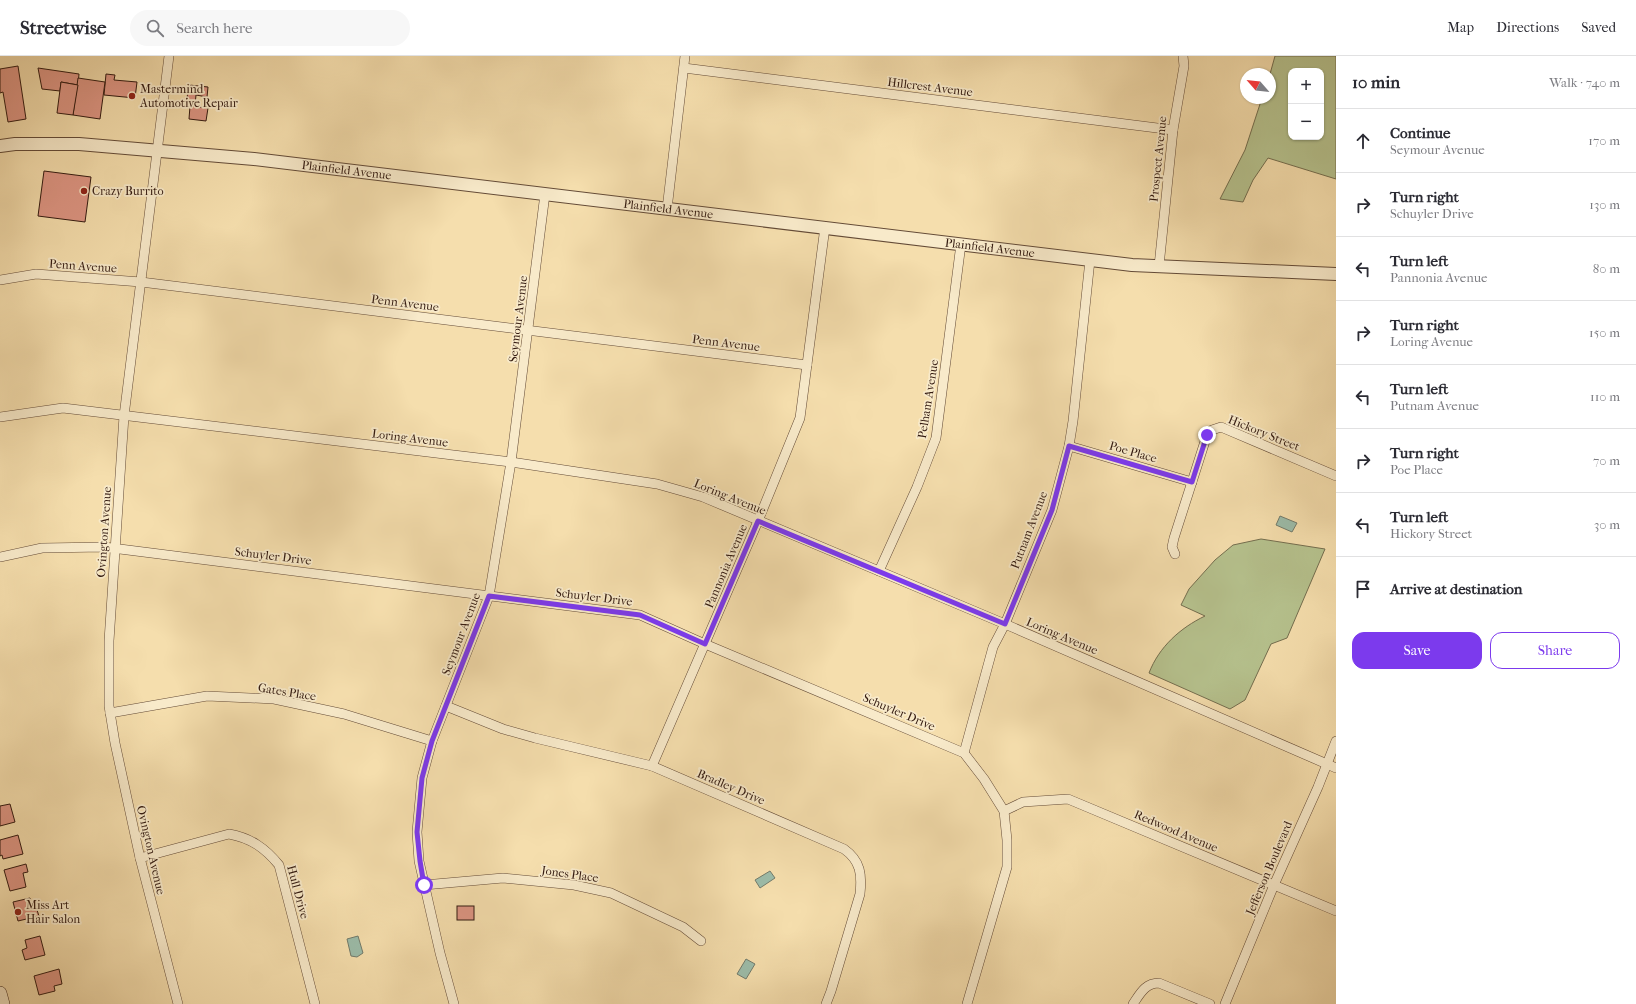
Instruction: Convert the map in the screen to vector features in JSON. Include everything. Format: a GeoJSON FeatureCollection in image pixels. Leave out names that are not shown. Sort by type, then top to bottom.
{"type":"FeatureCollection","features":[{"type":"Feature","properties":{"kind":"main road"},"geometry":{"type":"LineString","coordinates":[[0,993],[3,1004]]}},
{"type":"Feature","properties":{"kind":"street","name":"Ovington Avenue"},"geometry":{"type":"LineString","coordinates":[[169,56],[124,416],[114,548],[109,642],[110,713],[115,743],[140,858],[178,1004]]}},
{"type":"Feature","properties":{"kind":"street"},"geometry":{"type":"LineString","coordinates":[[667,209],[685,56]]}},
{"type":"Feature","properties":{"kind":"street","name":"Prospect Avenue"},"geometry":{"type":"LineString","coordinates":[[1159,266],[1173,130],[1184,66],[1183,56]]}},
{"type":"Feature","properties":{"kind":"street","name":"Hillcrest Avenue"},"geometry":{"type":"LineString","coordinates":[[684,68],[1173,130]]}},
{"type":"Feature","properties":{"kind":"street","name":"Plainfield Avenue"},"geometry":{"type":"LineString","coordinates":[[0,146],[15,144],[79,144],[254,159],[1132,265],[1336,274]]}},
{"type":"Feature","properties":{"kind":"street","name":"Seymour Avenue"},"geometry":{"type":"LineString","coordinates":[[454,1004],[424,885],[420,861],[417,832],[422,778],[432,741],[489,596],[512,462],[545,194]]}},
{"type":"Feature","properties":{"kind":"street","name":"Pannonia Avenue"},"geometry":{"type":"LineString","coordinates":[[652,766],[758,521],[800,418],[825,228]]}},
{"type":"Feature","properties":{"kind":"street","name":"Pelham Avenue"},"geometry":{"type":"LineString","coordinates":[[879,571],[917,487],[936,438],[961,244]]}},
{"type":"Feature","properties":{"kind":"street","name":"Putnam Avenue"},"geometry":{"type":"LineString","coordinates":[[964,753],[993,647],[1005,624],[1052,510],[1069,446],[1090,260]]}},
{"type":"Feature","properties":{"kind":"street","name":"Penn Avenue"},"geometry":{"type":"LineString","coordinates":[[0,280],[36,274],[141,282],[807,365]]}},
{"type":"Feature","properties":{"kind":"street","name":"Loring Avenue"},"geometry":{"type":"LineString","coordinates":[[0,417],[64,408],[512,462],[657,484],[703,497],[1005,624],[1336,768]]}},
{"type":"Feature","properties":{"kind":"street","name":"Hickory Street"},"geometry":{"type":"LineString","coordinates":[[1175,554],[1172,547],[1174,538],[1207,435],[1212,430],[1221,428],[1336,476]]}},
{"type":"Feature","properties":{"kind":"street","name":"Poe Place"},"geometry":{"type":"LineString","coordinates":[[1069,446],[1192,482]]}},
{"type":"Feature","properties":{"kind":"street","name":"Schuyler Drive"},"geometry":{"type":"LineString","coordinates":[[0,557],[42,548],[104,547],[640,615],[705,644],[964,753],[984,779],[1004,811],[1008,840],[1007,867],[967,1004]]}},
{"type":"Feature","properties":{"kind":"street","name":"Gates Place"},"geometry":{"type":"LineString","coordinates":[[110,713],[206,696],[274,699],[344,714],[432,741]]}},
{"type":"Feature","properties":{"kind":"street","name":"Bradley Drive"},"geometry":{"type":"LineString","coordinates":[[446,706],[509,730],[652,766],[844,849],[853,855],[858,866],[861,879],[860,894],[831,992],[826,1004]]}},
{"type":"Feature","properties":{"kind":"street","name":"Jefferson Boulevard"},"geometry":{"type":"LineString","coordinates":[[1225,1004],[1274,885],[1318,787],[1336,741]]}},
{"type":"Feature","properties":{"kind":"street","name":"Redwood Avenue"},"geometry":{"type":"LineString","coordinates":[[1004,811],[1023,802],[1068,799],[1336,911]]}},
{"type":"Feature","properties":{"kind":"street","name":"Hull Drive"},"geometry":{"type":"LineString","coordinates":[[140,858],[229,834],[242,836],[268,852],[279,865],[315,1004]]}},
{"type":"Feature","properties":{"kind":"street","name":"Jones Place"},"geometry":{"type":"LineString","coordinates":[[424,885],[503,878],[574,885],[611,893],[683,927],[701,941]]}},
{"type":"Feature","properties":{"kind":"street"},"geometry":{"type":"LineString","coordinates":[[1133,1004],[1149,984],[1159,983],[1210,1004]]}},
{"type":"Feature","properties":{"kind":"green space"},"geometry":{"type":"Polygon","coordinates":[[[1275,56],[1336,56],[1336,179],[1268,158],[1253,180],[1243,202],[1220,199],[1245,150],[1260,104],[1276,104],[1276,68],[1272,68],[1275,56]]]}},
{"type":"Feature","properties":{"kind":"green space"},"geometry":{"type":"Polygon","coordinates":[[[1261,539],[1325,549],[1287,638],[1271,644],[1245,700],[1230,709],[1149,673],[1158,655],[1171,639],[1187,626],[1205,616],[1181,605],[1189,589],[1215,560],[1233,545],[1261,539]]]}},
{"type":"Feature","properties":{"kind":"shaded area"},"geometry":{"type":"Polygon","coordinates":[[[1280,516],[1297,523],[1292,532],[1276,525],[1280,516]]]}},
{"type":"Feature","properties":{"kind":"shaded area"},"geometry":{"type":"Polygon","coordinates":[[[770,871],[775,878],[760,888],[755,880],[770,871]]]}},
{"type":"Feature","properties":{"kind":"shaded area"},"geometry":{"type":"Polygon","coordinates":[[[358,936],[363,953],[357,957],[351,956],[347,939],[358,936]]]}},
{"type":"Feature","properties":{"kind":"shaded area"},"geometry":{"type":"Polygon","coordinates":[[[746,959],[755,964],[746,979],[737,974],[746,959]]]}},
{"type":"Feature","properties":{"kind":"building"},"geometry":{"type":"Polygon","coordinates":[[[18,66],[26,119],[8,122],[3,92],[0,93],[0,69],[18,66]]]}},
{"type":"Feature","properties":{"kind":"building"},"geometry":{"type":"Polygon","coordinates":[[[38,68],[79,74],[78,85],[61,82],[60,91],[42,89],[38,68]]]}},
{"type":"Feature","properties":{"kind":"building"},"geometry":{"type":"Polygon","coordinates":[[[106,74],[115,75],[114,80],[137,82],[135,98],[104,95],[106,74]]]}},
{"type":"Feature","properties":{"kind":"building"},"geometry":{"type":"Polygon","coordinates":[[[78,78],[105,82],[100,119],[73,115],[78,78]]]}},
{"type":"Feature","properties":{"kind":"building"},"geometry":{"type":"Polygon","coordinates":[[[61,82],[78,85],[73,115],[57,113],[61,82]]]}},
{"type":"Feature","properties":{"kind":"building"},"geometry":{"type":"Polygon","coordinates":[[[189,85],[208,87],[207,97],[196,95],[195,105],[186,104],[189,85]]]}},
{"type":"Feature","properties":{"kind":"building"},"geometry":{"type":"Polygon","coordinates":[[[190,106],[208,108],[206,121],[189,119],[190,106]]]}},
{"type":"Feature","properties":{"kind":"building"},"geometry":{"type":"Polygon","coordinates":[[[44,171],[91,177],[85,222],[38,216],[44,171]]]}},
{"type":"Feature","properties":{"kind":"building"},"geometry":{"type":"Polygon","coordinates":[[[10,804],[15,822],[0,826],[0,806],[10,804]]]}},
{"type":"Feature","properties":{"kind":"building"},"geometry":{"type":"Polygon","coordinates":[[[18,835],[23,854],[3,859],[2,855],[0,856],[0,840],[18,835]]]}},
{"type":"Feature","properties":{"kind":"building"},"geometry":{"type":"Polygon","coordinates":[[[26,864],[28,872],[23,873],[26,887],[10,891],[4,870],[26,864]]]}},
{"type":"Feature","properties":{"kind":"building"},"geometry":{"type":"Polygon","coordinates":[[[30,898],[32,908],[36,907],[39,916],[18,921],[13,902],[30,898]]]}},
{"type":"Feature","properties":{"kind":"building"},"geometry":{"type":"Polygon","coordinates":[[[457,906],[474,906],[474,920],[457,920],[457,906]]]}},
{"type":"Feature","properties":{"kind":"building"},"geometry":{"type":"Polygon","coordinates":[[[40,936],[45,955],[25,960],[22,950],[27,948],[25,940],[40,936]]]}},
{"type":"Feature","properties":{"kind":"building"},"geometry":{"type":"Polygon","coordinates":[[[59,969],[62,984],[54,986],[55,991],[39,995],[34,976],[59,969]]]}},
{"type":"Feature","properties":{"kind":"place","name":"Mastermind Automotive Repair"},"geometry":{"type":"Point","coordinates":[132,96]}},
{"type":"Feature","properties":{"kind":"place","name":"Crazy Burrito"},"geometry":{"type":"Point","coordinates":[84,191]}},
{"type":"Feature","properties":{"kind":"place","name":"Miss Art Hair Salon"},"geometry":{"type":"Point","coordinates":[18,912]}},
{"type":"Feature","properties":{"kind":"route"},"geometry":{"type":"LineString","coordinates":[[424,885],[417,832],[422,778],[432,741],[489,596],[640,615],[705,644],[758,521],[1005,624],[1052,510],[1069,446],[1192,482],[1207,435]]}}]}
